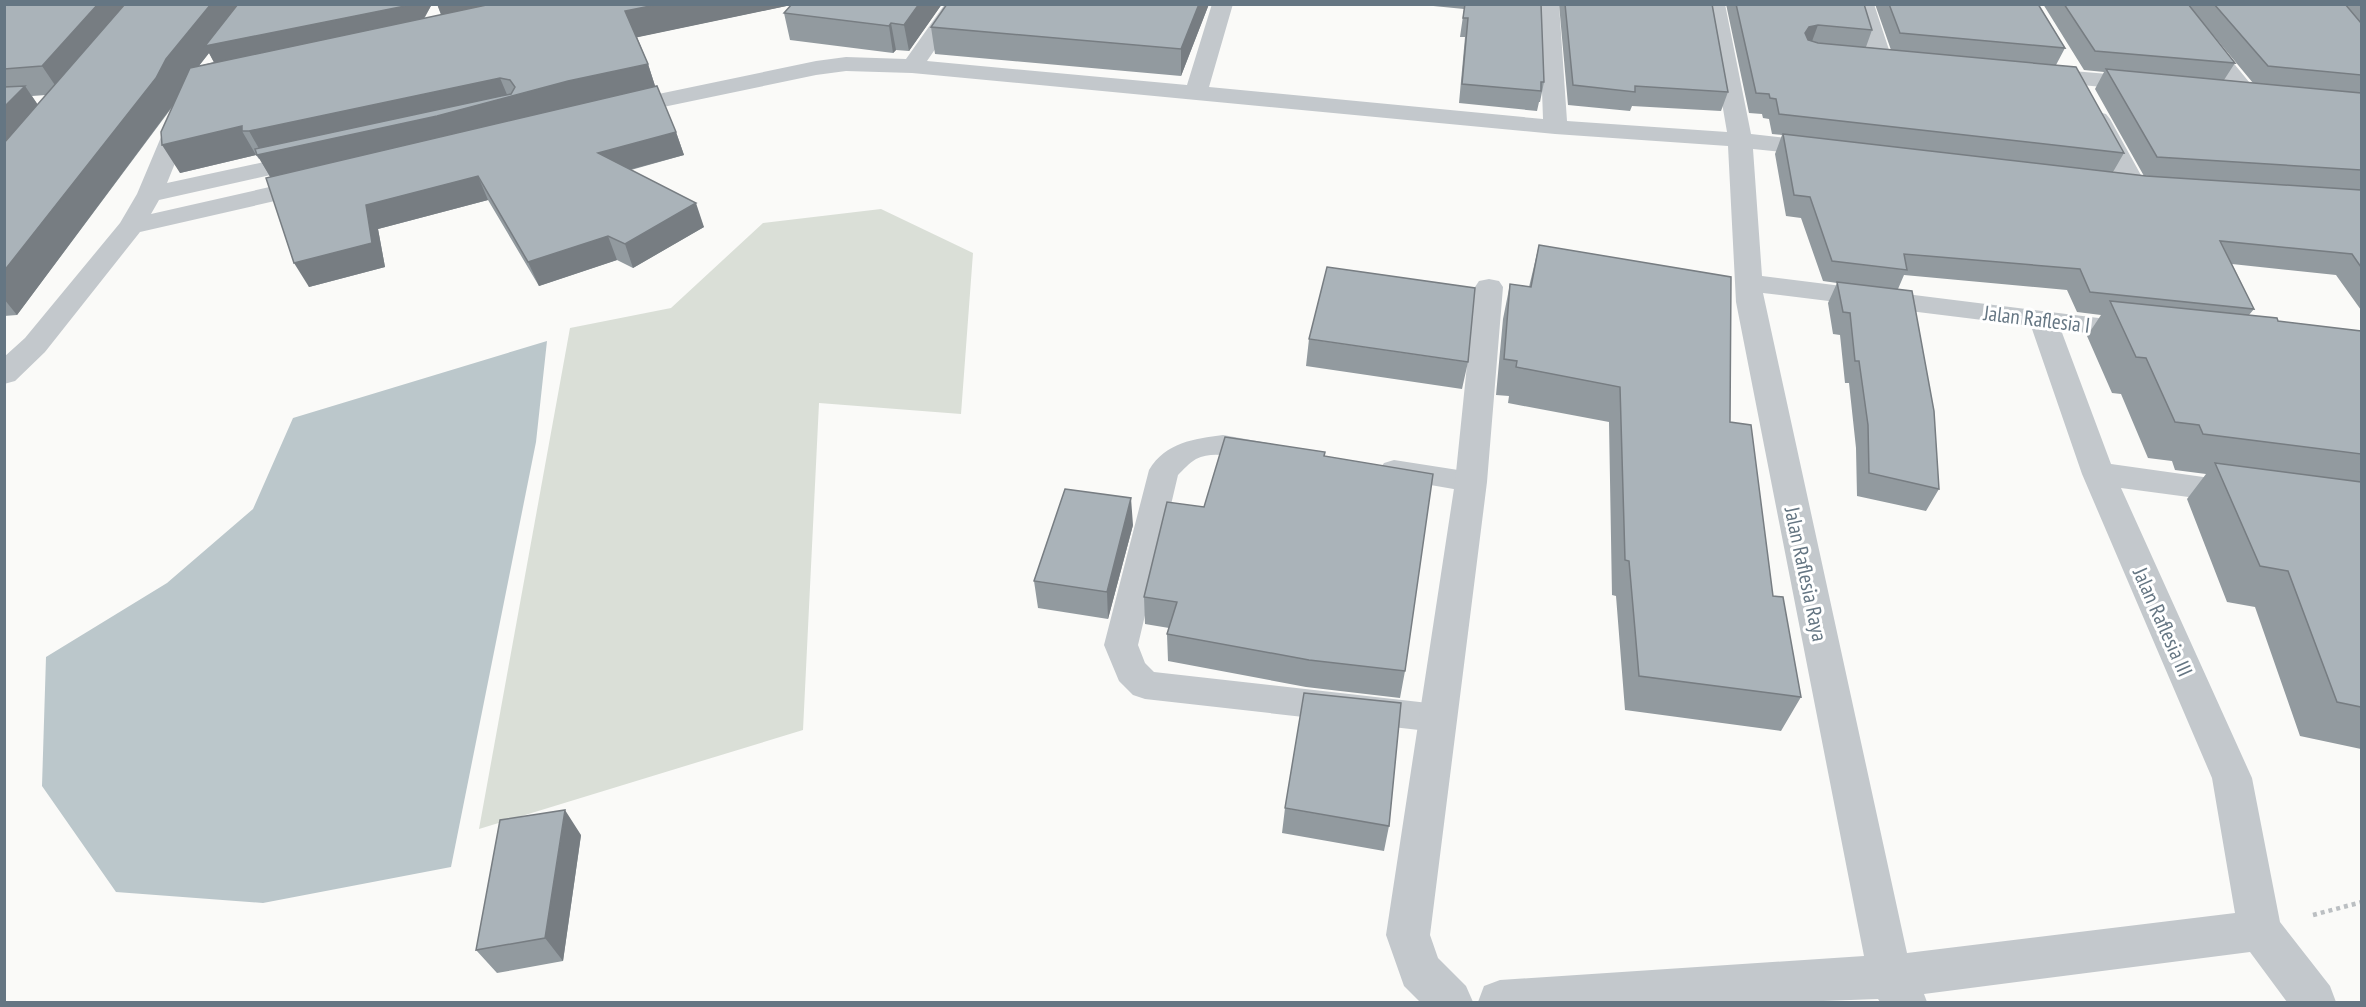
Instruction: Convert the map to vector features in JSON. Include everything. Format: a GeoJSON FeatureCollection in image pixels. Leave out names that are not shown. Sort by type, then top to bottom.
{"type":"FeatureCollection","features":[{"type":"Feature","properties":{"kind":"street"},"geometry":{"type":"LineString","coordinates":[[912,66],[956,4]]}},
{"type":"Feature","properties":{"kind":"street"},"geometry":{"type":"LineString","coordinates":[[1196,92],[1223,4]]}},
{"type":"Feature","properties":{"kind":"street"},"geometry":{"type":"LineString","coordinates":[[1549,4],[1555,127]]}},
{"type":"Feature","properties":{"kind":"street","name":"Jalan Raflesia Raya"},"geometry":{"type":"LineString","coordinates":[[1716,4],[1740,140],[1740,294],[1897,990]]}},
{"type":"Feature","properties":{"kind":"street"},"geometry":{"type":"LineString","coordinates":[[1863,4],[1881,59]]}},
{"type":"Feature","properties":{"kind":"street"},"geometry":{"type":"LineString","coordinates":[[2174,4],[2246,93]]}},
{"type":"Feature","properties":{"kind":"street"},"geometry":{"type":"LineString","coordinates":[[2059,51],[2134,186]]}},
{"type":"Feature","properties":{"kind":"street"},"geometry":{"type":"LineString","coordinates":[[1858,57],[1904,61]]}},
{"type":"Feature","properties":{"kind":"street"},"geometry":{"type":"LineString","coordinates":[[600,105],[846,64],[912,66],[1555,127],[1740,140],[1844,152]]}},
{"type":"Feature","properties":{"kind":"street"},"geometry":{"type":"LineString","coordinates":[[2019,73],[2166,86]]}},
{"type":"Feature","properties":{"kind":"street"},"geometry":{"type":"LineString","coordinates":[[4,374],[34,345],[131,226],[150,194],[168,146],[195,88]]}},
{"type":"Feature","properties":{"kind":"street"},"geometry":{"type":"LineString","coordinates":[[2212,90],[2269,95]]}},
{"type":"Feature","properties":{"kind":"street"},"geometry":{"type":"LineString","coordinates":[[150,194],[334,154]]}},
{"type":"Feature","properties":{"kind":"street"},"geometry":{"type":"LineString","coordinates":[[131,226],[339,179]]}},
{"type":"Feature","properties":{"kind":"street"},"geometry":{"type":"LineString","coordinates":[[1450,1002],[1420,971],[1408,935],[1471,482],[1489,287]]}},
{"type":"Feature","properties":{"kind":"street","name":"Jalan Raflesia I"},"geometry":{"type":"LineString","coordinates":[[1740,294],[2043,320],[2161,333]]}},
{"type":"Feature","properties":{"kind":"street","name":"Jalan Raflesia III"},"geometry":{"type":"LineString","coordinates":[[2043,320],[2098,474],[2232,778],[2260,930]]}},
{"type":"Feature","properties":{"kind":"street"},"geometry":{"type":"LineString","coordinates":[[2098,474],[2268,496]]}},
{"type":"Feature","properties":{"kind":"street"},"geometry":{"type":"LineString","coordinates":[[1500,1002],[1897,990],[2260,930],[2314,1002]]}},
{"type":"Feature","properties":{"kind":"lane"},"geometry":{"type":"LineString","coordinates":[[1294,455],[1223,445],[1188,450],[1164,470],[1121,645],[1131,671],[1145,685],[1437,718]]}},
{"type":"Feature","properties":{"kind":"lane"},"geometry":{"type":"LineString","coordinates":[[1365,466],[1471,482]]}},
{"type":"Feature","properties":{"kind":"shaded area"},"geometry":{"type":"Polygon","coordinates":[[[881,209],[973,253],[961,414],[819,403],[803,730],[479,829],[570,328],[671,308],[763,223],[881,209]]]}},
{"type":"Feature","properties":{"kind":"shaded area"},"geometry":{"type":"Polygon","coordinates":[[[547,341],[536,442],[451,867],[263,903],[116,892],[42,786],[46,657],[167,583],[253,509],[293,418],[547,341]]]}},
{"type":"Feature","properties":{"kind":"building"},"geometry":{"type":"Polygon","coordinates":[[[4,4],[98,4],[42,66],[4,69],[4,4]]]}},
{"type":"Feature","properties":{"kind":"building"},"geometry":{"type":"Polygon","coordinates":[[[125,4],[211,4],[166,59],[156,78],[4,271],[4,143],[125,4]]]}},
{"type":"Feature","properties":{"kind":"building"},"geometry":{"type":"Polygon","coordinates":[[[238,4],[405,4],[405,6],[205,46],[238,4]]]}},
{"type":"Feature","properties":{"kind":"building"},"geometry":{"type":"Polygon","coordinates":[[[491,4],[660,4],[625,11],[648,64],[568,81],[437,116],[257,155],[255,149],[511,94],[515,87],[510,80],[500,78],[249,131],[242,131],[242,126],[162,145],[161,132],[190,68],[491,4]]]}},
{"type":"Feature","properties":{"kind":"building"},"geometry":{"type":"Polygon","coordinates":[[[792,4],[919,4],[904,25],[891,23],[889,26],[784,13],[792,4]]]}},
{"type":"Feature","properties":{"kind":"building"},"geometry":{"type":"Polygon","coordinates":[[[947,4],[1199,4],[1181,49],[931,27],[947,4]]]}},
{"type":"Feature","properties":{"kind":"building"},"geometry":{"type":"Polygon","coordinates":[[[1465,4],[1541,4],[1544,82],[1541,82],[1541,91],[1462,84],[1468,18],[1463,18],[1465,4]]]}},
{"type":"Feature","properties":{"kind":"building"},"geometry":{"type":"Polygon","coordinates":[[[1565,4],[1712,4],[1728,92],[1635,86],[1635,92],[1573,85],[1565,4]]]}},
{"type":"Feature","properties":{"kind":"building"},"geometry":{"type":"Polygon","coordinates":[[[1736,4],[1864,4],[1872,30],[1818,25],[1809,27],[1805,33],[1808,40],[1818,43],[2076,67],[2124,153],[1779,114],[1776,99],[1770,98],[1769,94],[1756,93],[1736,4]]]}},
{"type":"Feature","properties":{"kind":"building"},"geometry":{"type":"Polygon","coordinates":[[[1889,4],[2038,4],[2065,48],[1900,33],[1889,4]]]}},
{"type":"Feature","properties":{"kind":"building"},"geometry":{"type":"Polygon","coordinates":[[[2064,4],[2188,4],[2235,63],[2095,51],[2064,4]]]}},
{"type":"Feature","properties":{"kind":"building"},"geometry":{"type":"Polygon","coordinates":[[[2214,4],[2345,4],[2361,23],[2361,75],[2268,66],[2214,4]]]}},
{"type":"Feature","properties":{"kind":"building"},"geometry":{"type":"Polygon","coordinates":[[[2106,69],[2361,93],[2361,170],[2157,157],[2106,69]]]}},
{"type":"Feature","properties":{"kind":"building"},"geometry":{"type":"Polygon","coordinates":[[[25,86],[4,107],[4,87],[25,86]]]}},
{"type":"Feature","properties":{"kind":"building"},"geometry":{"type":"Polygon","coordinates":[[[657,86],[676,132],[598,153],[696,203],[625,244],[608,236],[528,262],[478,176],[366,205],[372,243],[294,263],[266,178],[657,86]]]}},
{"type":"Feature","properties":{"kind":"building"},"geometry":{"type":"Polygon","coordinates":[[[1783,134],[2146,176],[2361,190],[2361,267],[2352,254],[2220,241],[2254,309],[2090,292],[2080,269],[1904,254],[1907,270],[1832,261],[1810,197],[1794,195],[1783,134]]]}},
{"type":"Feature","properties":{"kind":"building"},"geometry":{"type":"Polygon","coordinates":[[[1539,245],[1731,277],[1730,422],[1751,425],[1773,596],[1783,597],[1801,697],[1639,676],[1629,561],[1625,560],[1620,387],[1516,367],[1517,361],[1504,359],[1510,284],[1531,287],[1539,245]]]}},
{"type":"Feature","properties":{"kind":"building"},"geometry":{"type":"Polygon","coordinates":[[[1327,267],[1475,288],[1468,362],[1309,339],[1327,267]]]}},
{"type":"Feature","properties":{"kind":"building"},"geometry":{"type":"Polygon","coordinates":[[[1837,282],[1912,291],[1934,411],[1939,489],[1869,473],[1868,425],[1859,361],[1855,361],[1850,313],[1843,312],[1837,282]]]}},
{"type":"Feature","properties":{"kind":"building"},"geometry":{"type":"Polygon","coordinates":[[[2110,301],[2277,318],[2278,321],[2361,331],[2361,454],[2203,434],[2199,425],[2175,422],[2146,358],[2136,357],[2110,301]]]}},
{"type":"Feature","properties":{"kind":"building"},"geometry":{"type":"Polygon","coordinates":[[[1225,437],[1325,452],[1324,456],[1433,474],[1405,671],[1309,660],[1167,634],[1177,602],[1144,597],[1167,502],[1204,507],[1225,437]]]}},
{"type":"Feature","properties":{"kind":"building"},"geometry":{"type":"Polygon","coordinates":[[[2215,463],[2361,482],[2361,707],[2337,702],[2288,571],[2260,566],[2215,463]]]}},
{"type":"Feature","properties":{"kind":"building"},"geometry":{"type":"Polygon","coordinates":[[[1065,489],[1131,498],[1107,592],[1034,581],[1065,489]]]}},
{"type":"Feature","properties":{"kind":"building"},"geometry":{"type":"Polygon","coordinates":[[[1304,693],[1401,703],[1389,826],[1285,808],[1304,693]]]}},
{"type":"Feature","properties":{"kind":"building"},"geometry":{"type":"Polygon","coordinates":[[[565,810],[545,938],[476,950],[500,820],[565,810]]]}}]}
